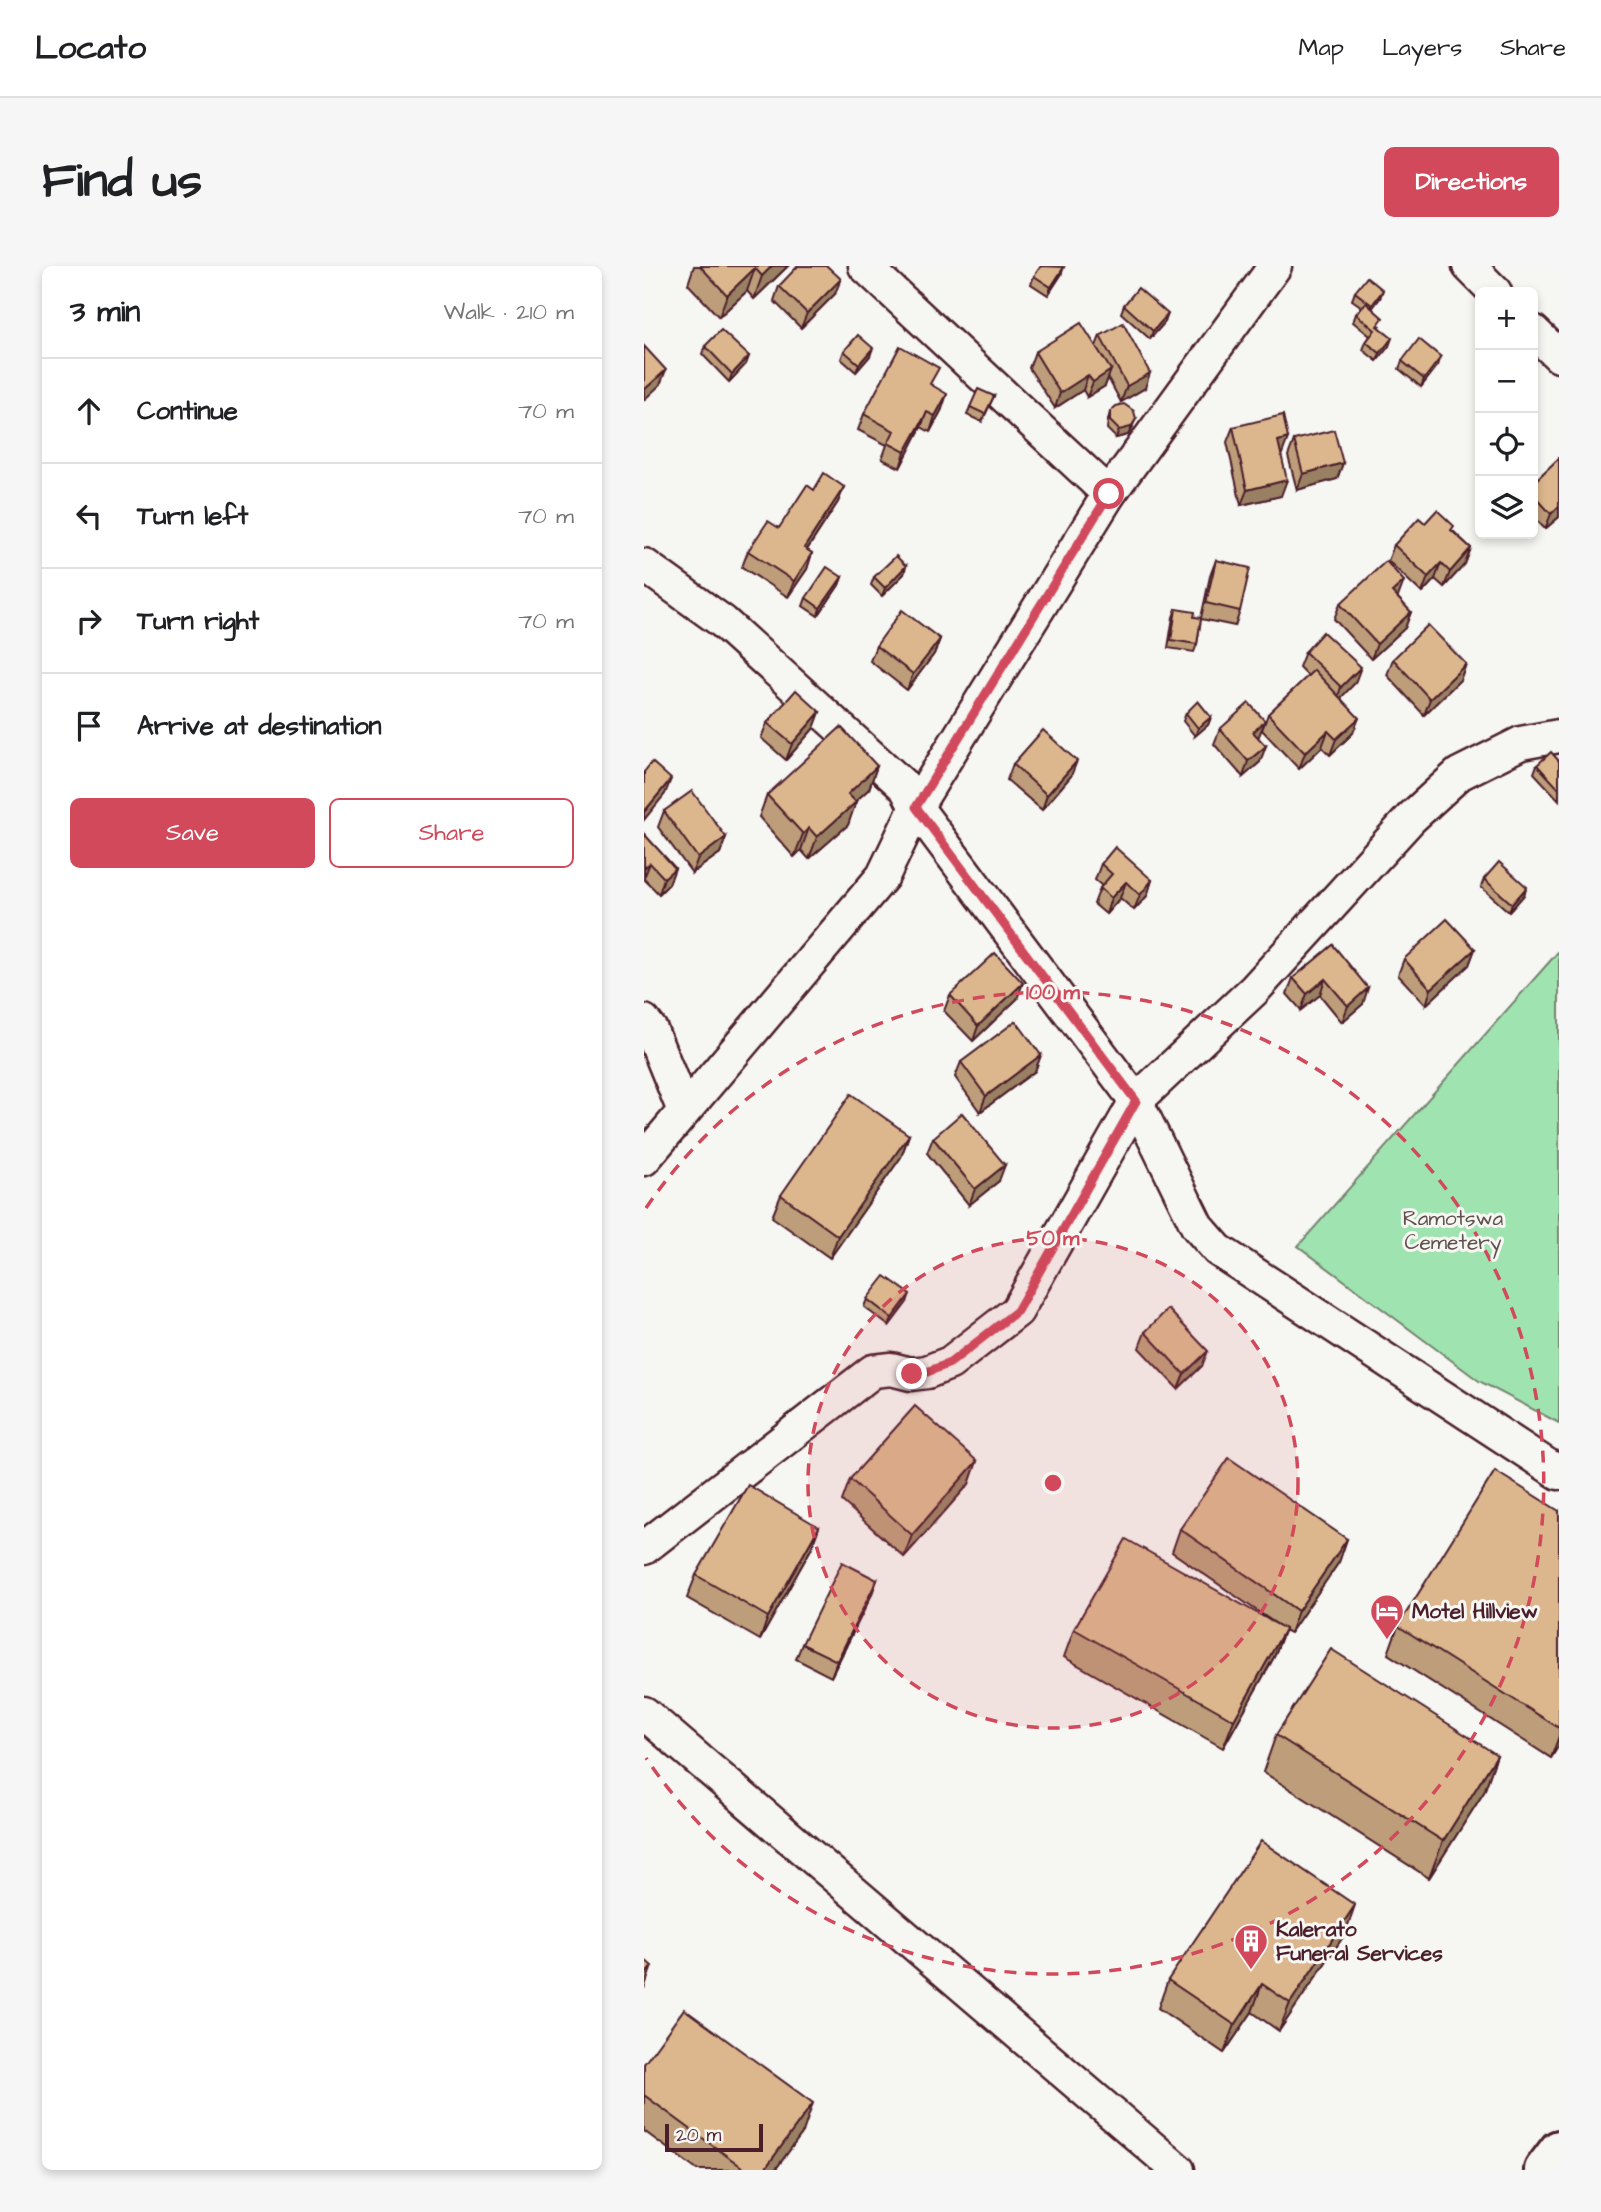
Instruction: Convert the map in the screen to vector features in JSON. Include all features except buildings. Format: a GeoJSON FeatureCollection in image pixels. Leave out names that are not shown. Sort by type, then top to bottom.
{"type":"FeatureCollection","features":[{"type":"Feature","properties":{"kind":"main road"},"geometry":{"type":"LineString","coordinates":[[1544,2170],[1559,2150]]}},
{"type":"Feature","properties":{"kind":"street"},"geometry":{"type":"LineString","coordinates":[[865,266],[1109,494]]}},
{"type":"Feature","properties":{"kind":"street"},"geometry":{"type":"LineString","coordinates":[[644,1159],[883,876],[916,807],[1109,494],[1275,266]]}},
{"type":"Feature","properties":{"kind":"street"},"geometry":{"type":"LineString","coordinates":[[1469,266],[1490,287]]}},
{"type":"Feature","properties":{"kind":"street"},"geometry":{"type":"LineString","coordinates":[[1538,336],[1559,356]]}},
{"type":"Feature","properties":{"kind":"street"},"geometry":{"type":"LineString","coordinates":[[644,565],[723,622],[906,788],[916,807],[1136,1101],[1197,1226],[1218,1250],[1559,1473]]}},
{"type":"Feature","properties":{"kind":"street"},"geometry":{"type":"LineString","coordinates":[[644,1548],[873,1371],[891,1369],[912,1374],[950,1363],[1017,1311],[1136,1101],[1254,990],[1411,818],[1459,774],[1521,743],[1559,736]]}},
{"type":"Feature","properties":{"kind":"street"},"geometry":{"type":"LineString","coordinates":[[644,1021],[651,1030],[684,1111]]}},
{"type":"Feature","properties":{"kind":"street"},"geometry":{"type":"LineString","coordinates":[[644,1713],[1178,2170]]}},
{"type":"Feature","properties":{"kind":"green space","name":"Ramotswa Cemetery"},"geometry":{"type":"Polygon","coordinates":[[[1559,951],[1559,1423],[1479,1381],[1298,1246],[1559,951]]]}},
{"type":"Feature","properties":{"kind":"place","name":"Motel Hillview"},"geometry":{"type":"Point","coordinates":[1387,1641]}},
{"type":"Feature","properties":{"kind":"place","name":"Kalerato Funeral Services"},"geometry":{"type":"Point","coordinates":[1251,1971]}},
{"type":"Feature","properties":{"kind":"route"},"geometry":{"type":"LineString","coordinates":[[912,1374],[927,1372],[950,1363],[1017,1311],[1136,1101],[916,807],[1109,494]]}}]}
